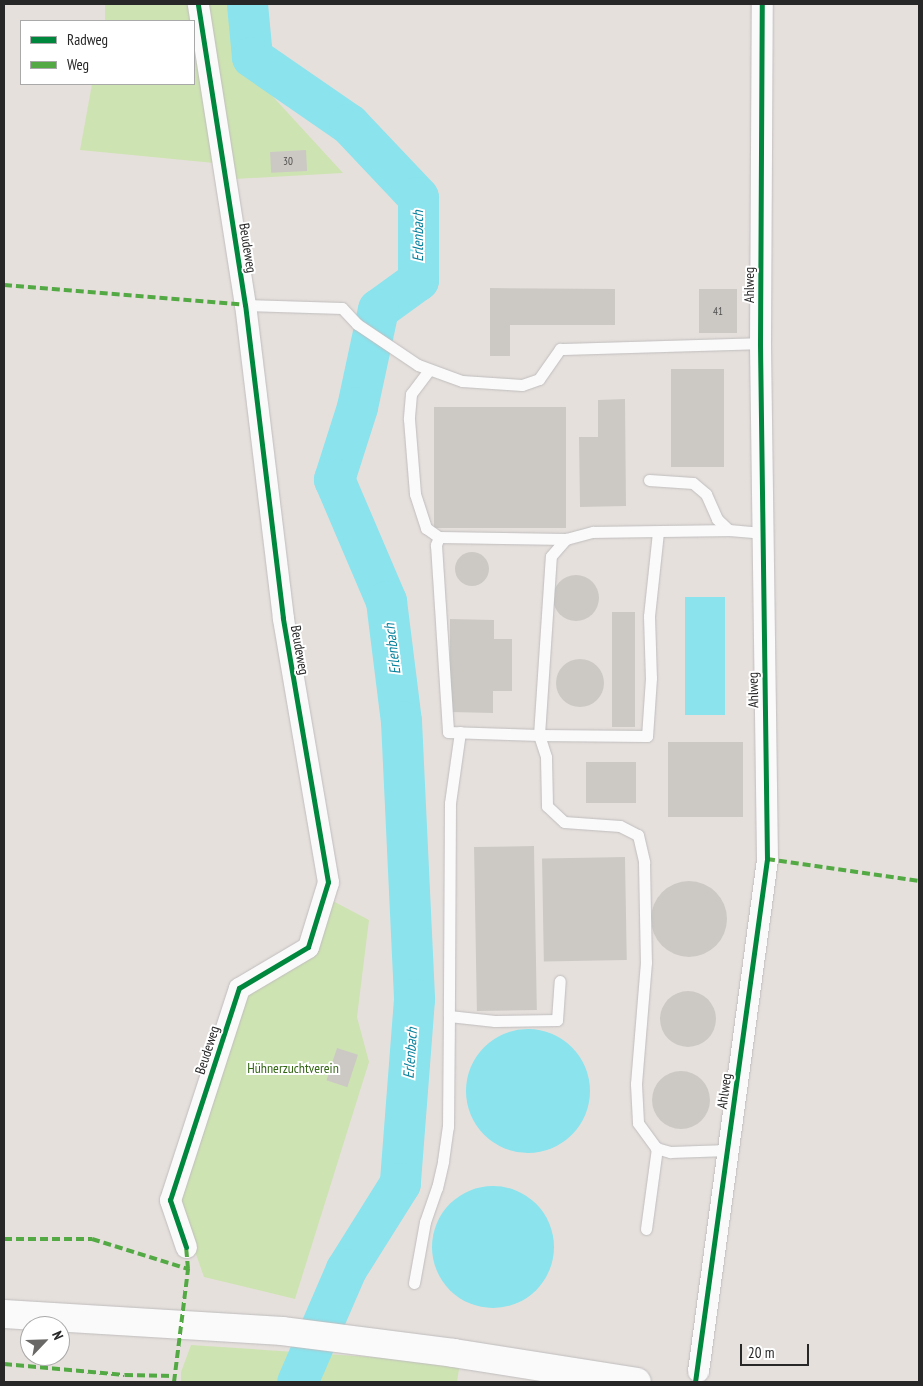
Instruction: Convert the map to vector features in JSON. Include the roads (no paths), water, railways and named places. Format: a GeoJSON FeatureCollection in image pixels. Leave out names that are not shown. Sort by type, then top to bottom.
{"type":"FeatureCollection","features":[{"type":"Feature","properties":{"kind":"main road"},"geometry":{"type":"LineString","coordinates":[[17,1315],[282,1332],[464,1355],[637,1382]]}},
{"type":"Feature","properties":{"kind":"street","name":"Beudeweg"},"geometry":{"type":"LineString","coordinates":[[186,1248],[170,1200],[239,988],[308,947],[328,882],[283,618],[245,305],[198,4]]}},
{"type":"Feature","properties":{"kind":"street","name":"Ahlweg"},"geometry":{"type":"LineString","coordinates":[[696,1377],[767,859],[760,343],[762,4]]}},
{"type":"Feature","properties":{"kind":"lane"},"geometry":{"type":"LineString","coordinates":[[245,305],[342,308],[357,324],[418,366],[462,381],[522,385],[538,379],[560,349],[760,343]]}},
{"type":"Feature","properties":{"kind":"lane"},"geometry":{"type":"LineString","coordinates":[[429,370],[411,394],[409,420],[415,494],[426,528],[439,537],[566,539],[593,532],[729,530],[762,533]]}},
{"type":"Feature","properties":{"kind":"lane"},"geometry":{"type":"LineString","coordinates":[[649,480],[693,483],[706,494],[717,519],[729,530]]}},
{"type":"Feature","properties":{"kind":"lane"},"geometry":{"type":"LineString","coordinates":[[439,537],[436,546],[448,732],[647,736],[651,678],[649,616],[658,532]]}},
{"type":"Feature","properties":{"kind":"lane"},"geometry":{"type":"LineString","coordinates":[[566,539],[551,556],[539,735],[546,757],[547,806],[564,822],[620,826],[638,835],[644,862],[646,962],[636,1084],[638,1123],[657,1148],[670,1152],[728,1150]]}},
{"type":"Feature","properties":{"kind":"lane"},"geometry":{"type":"LineString","coordinates":[[414,1282],[425,1222],[437,1188],[443,1161],[448,1127],[450,803],[460,732]]}},
{"type":"Feature","properties":{"kind":"lane"},"geometry":{"type":"LineString","coordinates":[[449,1016],[495,1021],[557,1020],[560,981]]}},
{"type":"Feature","properties":{"kind":"lane"},"geometry":{"type":"LineString","coordinates":[[646,1229],[657,1148]]}},
{"type":"Feature","properties":{"kind":"water"},"geometry":{"type":"Polygon","coordinates":[[[685,597],[725,597],[725,715],[685,715],[685,597]]]}},
{"type":"Feature","properties":{"kind":"water"},"geometry":{"type":"Polygon","coordinates":[[[528,1029],[552,1034],[572,1047],[585,1067],[590,1091],[585,1115],[572,1135],[552,1148],[528,1153],[504,1148],[484,1135],[471,1115],[466,1091],[471,1067],[484,1047],[504,1034],[528,1029]]]}},
{"type":"Feature","properties":{"kind":"water"},"geometry":{"type":"Polygon","coordinates":[[[493,1186],[505,1187],[516,1191],[527,1196],[536,1204],[544,1213],[549,1224],[553,1235],[553,1259],[549,1270],[544,1281],[536,1290],[527,1298],[516,1303],[505,1307],[493,1308],[481,1307],[470,1303],[459,1298],[450,1290],[442,1281],[437,1270],[433,1259],[432,1247],[433,1235],[437,1224],[442,1213],[450,1204],[459,1196],[470,1191],[481,1187],[493,1186]]]}},
{"type":"Feature","properties":{"kind":"waterway","name":"Erlenbach"},"geometry":{"type":"LineString","coordinates":[[247,4],[252,57],[349,124],[418,197],[418,280],[378,309],[357,407],[334,479],[386,601],[401,721],[414,999],[400,1183],[346,1269],[297,1382]]}},
{"type":"Feature","properties":{"kind":"park label","name":"Hühnerzuchtverein"},"geometry":{"type":"Point","coordinates":[293,1068]}}]}
